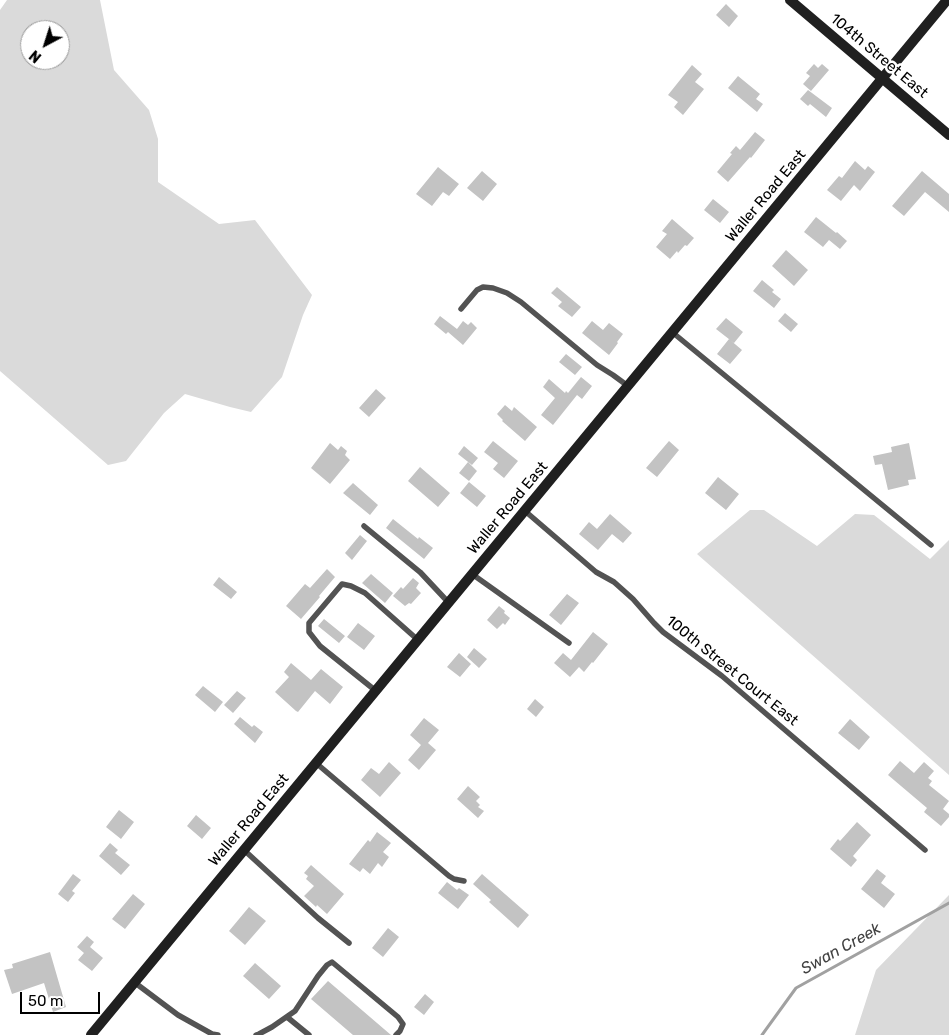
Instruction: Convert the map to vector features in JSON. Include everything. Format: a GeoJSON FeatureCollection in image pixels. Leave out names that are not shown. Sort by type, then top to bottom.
{"type":"FeatureCollection","features":[{"type":"Feature","properties":{"kind":"street","name":"104th Street East"},"geometry":{"type":"LineString","coordinates":[[790,0],[949,135]]}},
{"type":"Feature","properties":{"kind":"street","name":"Waller Road East"},"geometry":{"type":"LineString","coordinates":[[91,1035],[948,0]]}},
{"type":"Feature","properties":{"kind":"lane"},"geometry":{"type":"LineString","coordinates":[[462,310],[477,290],[483,287],[507,293],[521,302],[597,365],[628,386]]}},
{"type":"Feature","properties":{"kind":"lane"},"geometry":{"type":"LineString","coordinates":[[672,332],[930,545]]}},
{"type":"Feature","properties":{"kind":"lane","name":"100th Street Court East"},"geometry":{"type":"LineString","coordinates":[[525,511],[596,572],[614,582],[633,599],[663,632],[722,676],[925,850]]}},
{"type":"Feature","properties":{"kind":"lane"},"geometry":{"type":"LineString","coordinates":[[364,526],[420,572],[448,603]]}},
{"type":"Feature","properties":{"kind":"lane"},"geometry":{"type":"LineString","coordinates":[[472,574],[569,643]]}},
{"type":"Feature","properties":{"kind":"lane"},"geometry":{"type":"LineString","coordinates":[[376,691],[320,646],[309,632],[309,623],[342,584],[365,593],[418,640]]}},
{"type":"Feature","properties":{"kind":"lane"},"geometry":{"type":"LineString","coordinates":[[316,763],[449,876],[464,881]]}},
{"type":"Feature","properties":{"kind":"lane"},"geometry":{"type":"LineString","coordinates":[[244,850],[318,918],[350,944]]}},
{"type":"Feature","properties":{"kind":"lane"},"geometry":{"type":"LineString","coordinates":[[256,1035],[272,1027],[295,1011],[318,976],[332,962],[398,1017],[403,1024],[396,1035]]}},
{"type":"Feature","properties":{"kind":"lane"},"geometry":{"type":"LineString","coordinates":[[134,982],[178,1015],[212,1034],[218,1035]]}},
{"type":"Feature","properties":{"kind":"lane"},"geometry":{"type":"LineString","coordinates":[[287,1017],[309,1035]]}},
{"type":"Feature","properties":{"kind":"shaded area"},"geometry":{"type":"Polygon","coordinates":[[[7,0],[100,0],[114,70],[149,110],[158,139],[158,182],[219,224],[255,220],[312,295],[303,315],[282,377],[251,412],[185,394],[164,413],[126,461],[108,465],[0,371],[0,10],[7,0]]]}},
{"type":"Feature","properties":{"kind":"shaded area"},"geometry":{"type":"Polygon","coordinates":[[[750,510],[764,510],[817,546],[855,514],[874,515],[930,559],[949,540],[949,775],[697,554],[750,510]]]}},
{"type":"Feature","properties":{"kind":"shaded area"},"geometry":{"type":"Polygon","coordinates":[[[949,895],[949,1035],[855,1035],[876,970],[949,895]]]}},
{"type":"Feature","properties":{"kind":"building"},"geometry":{"type":"Polygon","coordinates":[[[726,4],[738,16],[729,27],[716,15],[726,4]]]}},
{"type":"Feature","properties":{"kind":"building"},"geometry":{"type":"Polygon","coordinates":[[[814,64],[818,68],[822,64],[829,70],[811,91],[803,84],[810,76],[806,73],[814,64]]]}},
{"type":"Feature","properties":{"kind":"building"},"geometry":{"type":"Polygon","coordinates":[[[692,65],[702,74],[695,82],[704,89],[683,115],[674,107],[678,102],[668,95],[692,65]]]}},
{"type":"Feature","properties":{"kind":"building"},"geometry":{"type":"Polygon","coordinates":[[[738,76],[760,94],[756,99],[763,104],[757,112],[728,88],[738,76]]]}},
{"type":"Feature","properties":{"kind":"building"},"geometry":{"type":"Polygon","coordinates":[[[808,90],[832,108],[826,117],[810,104],[808,106],[800,99],[808,90]]]}},
{"type":"Feature","properties":{"kind":"building"},"geometry":{"type":"Polygon","coordinates":[[[755,132],[765,140],[728,182],[717,172],[736,146],[740,150],[755,132]]]}},
{"type":"Feature","properties":{"kind":"building"},"geometry":{"type":"Polygon","coordinates":[[[855,161],[865,170],[868,166],[875,172],[860,191],[854,185],[841,201],[827,190],[839,176],[842,178],[855,161]]]}},
{"type":"Feature","properties":{"kind":"building"},"geometry":{"type":"Polygon","coordinates":[[[438,167],[459,184],[449,196],[443,192],[432,206],[416,194],[438,167]]]}},
{"type":"Feature","properties":{"kind":"building"},"geometry":{"type":"Polygon","coordinates":[[[482,171],[497,184],[483,201],[467,188],[482,171]]]}},
{"type":"Feature","properties":{"kind":"building"},"geometry":{"type":"Polygon","coordinates":[[[922,171],[949,194],[949,212],[925,192],[904,216],[892,206],[922,171]]]}},
{"type":"Feature","properties":{"kind":"building"},"geometry":{"type":"Polygon","coordinates":[[[713,199],[729,212],[720,223],[704,210],[713,199]]]}},
{"type":"Feature","properties":{"kind":"building"},"geometry":{"type":"Polygon","coordinates":[[[816,217],[847,241],[840,249],[829,240],[823,247],[804,232],[816,217]]]}},
{"type":"Feature","properties":{"kind":"building"},"geometry":{"type":"Polygon","coordinates":[[[672,219],[694,238],[670,259],[656,247],[667,234],[662,231],[672,219]]]}},
{"type":"Feature","properties":{"kind":"building"},"geometry":{"type":"Polygon","coordinates":[[[786,250],[808,270],[794,286],[772,266],[786,250]]]}},
{"type":"Feature","properties":{"kind":"building"},"geometry":{"type":"Polygon","coordinates":[[[762,280],[781,299],[774,308],[753,291],[762,280]]]}},
{"type":"Feature","properties":{"kind":"building"},"geometry":{"type":"Polygon","coordinates":[[[557,287],[581,307],[572,317],[558,306],[562,302],[551,293],[557,287]]]}},
{"type":"Feature","properties":{"kind":"building"},"geometry":{"type":"Polygon","coordinates":[[[785,313],[798,324],[791,332],[778,321],[785,313]]]}},
{"type":"Feature","properties":{"kind":"building"},"geometry":{"type":"Polygon","coordinates":[[[440,316],[457,329],[463,321],[468,325],[471,322],[477,328],[463,345],[448,332],[446,334],[434,324],[440,316]]]}},
{"type":"Feature","properties":{"kind":"building"},"geometry":{"type":"Polygon","coordinates":[[[726,318],[743,332],[734,343],[716,329],[726,318]]]}},
{"type":"Feature","properties":{"kind":"building"},"geometry":{"type":"Polygon","coordinates":[[[592,321],[603,330],[609,323],[623,334],[609,355],[582,333],[592,321]]]}},
{"type":"Feature","properties":{"kind":"building"},"geometry":{"type":"Polygon","coordinates":[[[729,339],[742,350],[730,364],[717,354],[729,339]]]}},
{"type":"Feature","properties":{"kind":"building"},"geometry":{"type":"Polygon","coordinates":[[[566,354],[582,367],[575,375],[559,362],[566,354]]]}},
{"type":"Feature","properties":{"kind":"building"},"geometry":{"type":"Polygon","coordinates":[[[581,377],[592,386],[582,399],[577,395],[553,425],[541,415],[555,398],[543,387],[549,379],[565,393],[566,391],[568,393],[581,377]]]}},
{"type":"Feature","properties":{"kind":"building"},"geometry":{"type":"Polygon","coordinates":[[[376,389],[386,398],[369,417],[359,408],[376,389]]]}},
{"type":"Feature","properties":{"kind":"building"},"geometry":{"type":"Polygon","coordinates":[[[505,405],[512,411],[514,407],[537,427],[525,441],[502,421],[497,414],[505,405]]]}},
{"type":"Feature","properties":{"kind":"building"},"geometry":{"type":"Polygon","coordinates":[[[493,441],[518,461],[504,478],[493,469],[498,463],[484,452],[493,441]]]}},
{"type":"Feature","properties":{"kind":"building"},"geometry":{"type":"Polygon","coordinates":[[[669,441],[679,450],[657,477],[646,468],[669,441]]]}},
{"type":"Feature","properties":{"kind":"building"},"geometry":{"type":"Polygon","coordinates":[[[330,443],[338,450],[341,446],[347,451],[345,455],[350,460],[330,484],[311,468],[330,443]]]}},
{"type":"Feature","properties":{"kind":"building"},"geometry":{"type":"Polygon","coordinates":[[[909,443],[916,479],[908,480],[909,485],[888,490],[882,464],[875,465],[873,456],[892,452],[891,447],[909,443]]]}},
{"type":"Feature","properties":{"kind":"building"},"geometry":{"type":"Polygon","coordinates":[[[464,446],[478,458],[472,465],[458,454],[464,446]]]}},
{"type":"Feature","properties":{"kind":"building"},"geometry":{"type":"Polygon","coordinates":[[[468,462],[477,471],[469,481],[459,473],[468,462]]]}},
{"type":"Feature","properties":{"kind":"building"},"geometry":{"type":"Polygon","coordinates":[[[420,467],[450,493],[438,507],[408,481],[420,467]]]}},
{"type":"Feature","properties":{"kind":"building"},"geometry":{"type":"Polygon","coordinates":[[[718,477],[739,494],[726,510],[705,493],[718,477]]]}},
{"type":"Feature","properties":{"kind":"building"},"geometry":{"type":"Polygon","coordinates":[[[469,482],[486,496],[477,507],[460,493],[469,482]]]}},
{"type":"Feature","properties":{"kind":"building"},"geometry":{"type":"Polygon","coordinates":[[[353,483],[378,505],[370,515],[343,493],[353,483]]]}},
{"type":"Feature","properties":{"kind":"building"},"geometry":{"type":"Polygon","coordinates":[[[610,514],[632,533],[623,543],[612,534],[598,550],[579,534],[589,522],[597,529],[610,514]]]}},
{"type":"Feature","properties":{"kind":"building"},"geometry":{"type":"Polygon","coordinates":[[[393,519],[418,539],[419,537],[433,548],[424,559],[386,528],[393,519]]]}},
{"type":"Feature","properties":{"kind":"building"},"geometry":{"type":"Polygon","coordinates":[[[360,535],[367,541],[352,560],[345,553],[360,535]]]}},
{"type":"Feature","properties":{"kind":"building"},"geometry":{"type":"Polygon","coordinates":[[[327,569],[335,577],[301,619],[286,606],[305,584],[310,588],[327,569]]]}},
{"type":"Feature","properties":{"kind":"building"},"geometry":{"type":"Polygon","coordinates":[[[371,574],[393,593],[385,603],[362,583],[371,574]]]}},
{"type":"Feature","properties":{"kind":"building"},"geometry":{"type":"Polygon","coordinates":[[[219,577],[237,592],[231,599],[213,585],[219,577]]]}},
{"type":"Feature","properties":{"kind":"building"},"geometry":{"type":"Polygon","coordinates":[[[413,578],[419,583],[416,588],[421,593],[411,604],[409,603],[405,606],[393,596],[413,578]]]}},
{"type":"Feature","properties":{"kind":"building"},"geometry":{"type":"Polygon","coordinates":[[[567,594],[579,603],[561,625],[549,615],[567,594]]]}},
{"type":"Feature","properties":{"kind":"building"},"geometry":{"type":"Polygon","coordinates":[[[499,606],[510,618],[505,625],[503,623],[497,629],[487,620],[499,606]]]}},
{"type":"Feature","properties":{"kind":"building"},"geometry":{"type":"Polygon","coordinates":[[[324,619],[345,636],[339,643],[318,626],[324,619]]]}},
{"type":"Feature","properties":{"kind":"building"},"geometry":{"type":"Polygon","coordinates":[[[358,623],[375,636],[364,650],[347,637],[358,623]]]}},
{"type":"Feature","properties":{"kind":"building"},"geometry":{"type":"Polygon","coordinates":[[[593,632],[608,644],[584,672],[579,667],[570,677],[554,663],[563,653],[571,660],[593,632]]]}},
{"type":"Feature","properties":{"kind":"building"},"geometry":{"type":"Polygon","coordinates":[[[474,648],[487,659],[479,668],[467,657],[474,648]]]}},
{"type":"Feature","properties":{"kind":"building"},"geometry":{"type":"Polygon","coordinates":[[[459,653],[471,664],[460,677],[447,667],[459,653]]]}},
{"type":"Feature","properties":{"kind":"building"},"geometry":{"type":"Polygon","coordinates":[[[291,663],[311,680],[321,669],[343,687],[330,704],[315,691],[298,712],[275,692],[289,677],[284,672],[291,663]]]}},
{"type":"Feature","properties":{"kind":"building"},"geometry":{"type":"Polygon","coordinates":[[[203,686],[223,702],[215,712],[195,695],[203,686]]]}},
{"type":"Feature","properties":{"kind":"building"},"geometry":{"type":"Polygon","coordinates":[[[237,691],[246,698],[233,713],[224,705],[237,691]]]}},
{"type":"Feature","properties":{"kind":"building"},"geometry":{"type":"Polygon","coordinates":[[[535,699],[544,707],[536,717],[527,709],[535,699]]]}},
{"type":"Feature","properties":{"kind":"building"},"geometry":{"type":"Polygon","coordinates":[[[240,717],[252,727],[254,725],[263,732],[255,743],[234,724],[240,717]]]}},
{"type":"Feature","properties":{"kind":"building"},"geometry":{"type":"Polygon","coordinates":[[[424,718],[439,730],[428,743],[436,750],[419,770],[408,760],[421,745],[410,735],[424,718]]]}},
{"type":"Feature","properties":{"kind":"building"},"geometry":{"type":"Polygon","coordinates":[[[850,719],[870,737],[859,750],[838,733],[850,719]]]}},
{"type":"Feature","properties":{"kind":"building"},"geometry":{"type":"Polygon","coordinates":[[[900,761],[914,773],[924,762],[934,771],[928,778],[932,781],[929,785],[949,801],[943,809],[949,814],[949,817],[941,826],[924,812],[927,808],[888,775],[900,761]]]}},
{"type":"Feature","properties":{"kind":"building"},"geometry":{"type":"Polygon","coordinates":[[[389,762],[401,773],[380,797],[361,780],[371,768],[379,774],[389,762]]]}},
{"type":"Feature","properties":{"kind":"building"},"geometry":{"type":"Polygon","coordinates":[[[468,786],[480,797],[476,801],[480,805],[478,807],[484,811],[478,818],[457,799],[468,786]]]}},
{"type":"Feature","properties":{"kind":"building"},"geometry":{"type":"Polygon","coordinates":[[[119,810],[134,822],[121,839],[106,827],[119,810]]]}},
{"type":"Feature","properties":{"kind":"building"},"geometry":{"type":"Polygon","coordinates":[[[196,815],[211,828],[202,839],[187,826],[196,815]]]}},
{"type":"Feature","properties":{"kind":"building"},"geometry":{"type":"Polygon","coordinates":[[[857,822],[871,835],[853,856],[857,860],[851,867],[830,849],[857,822]]]}},
{"type":"Feature","properties":{"kind":"building"},"geometry":{"type":"Polygon","coordinates":[[[377,832],[391,843],[383,852],[389,857],[382,867],[378,863],[370,874],[363,868],[360,872],[349,864],[368,840],[370,842],[377,832]]]}},
{"type":"Feature","properties":{"kind":"building"},"geometry":{"type":"Polygon","coordinates":[[[110,843],[118,850],[115,853],[130,865],[121,875],[99,856],[110,843]]]}},
{"type":"Feature","properties":{"kind":"building"},"geometry":{"type":"Polygon","coordinates":[[[311,865],[344,894],[327,914],[304,896],[314,886],[306,879],[308,876],[304,873],[311,865]]]}},
{"type":"Feature","properties":{"kind":"building"},"geometry":{"type":"Polygon","coordinates":[[[877,869],[886,876],[881,883],[895,894],[884,908],[861,889],[877,869]]]}},
{"type":"Feature","properties":{"kind":"building"},"geometry":{"type":"Polygon","coordinates":[[[73,874],[81,880],[72,891],[75,893],[68,902],[58,894],[73,874]]]}},
{"type":"Feature","properties":{"kind":"building"},"geometry":{"type":"Polygon","coordinates":[[[482,874],[529,915],[518,928],[489,902],[491,900],[473,884],[482,874]]]}},
{"type":"Feature","properties":{"kind":"building"},"geometry":{"type":"Polygon","coordinates":[[[447,882],[457,890],[459,888],[469,895],[458,909],[438,893],[447,882]]]}},
{"type":"Feature","properties":{"kind":"building"},"geometry":{"type":"Polygon","coordinates":[[[133,894],[145,904],[125,929],[112,919],[133,894]]]}},
{"type":"Feature","properties":{"kind":"building"},"geometry":{"type":"Polygon","coordinates":[[[249,907],[266,921],[245,945],[229,931],[249,907]]]}},
{"type":"Feature","properties":{"kind":"building"},"geometry":{"type":"Polygon","coordinates":[[[388,928],[399,937],[383,957],[372,948],[388,928]]]}},
{"type":"Feature","properties":{"kind":"building"},"geometry":{"type":"Polygon","coordinates":[[[87,936],[94,942],[90,947],[103,958],[92,971],[78,960],[84,953],[77,947],[87,936]]]}},
{"type":"Feature","properties":{"kind":"building"},"geometry":{"type":"Polygon","coordinates":[[[50,952],[66,1007],[53,1012],[44,983],[12,994],[4,970],[13,968],[12,964],[50,952]]]}},
{"type":"Feature","properties":{"kind":"building"},"geometry":{"type":"Polygon","coordinates":[[[255,963],[281,986],[269,999],[243,976],[255,963]]]}},
{"type":"Feature","properties":{"kind":"building"},"geometry":{"type":"Polygon","coordinates":[[[328,981],[391,1035],[353,1035],[311,999],[328,981]]]}},
{"type":"Feature","properties":{"kind":"building"},"geometry":{"type":"Polygon","coordinates":[[[425,994],[434,1002],[424,1015],[414,1007],[425,994]]]}},
{"type":"Feature","properties":{"kind":"waterway","name":"Swan Creek"},"geometry":{"type":"LineString","coordinates":[[762,1035],[796,988],[949,903]]}}]}
